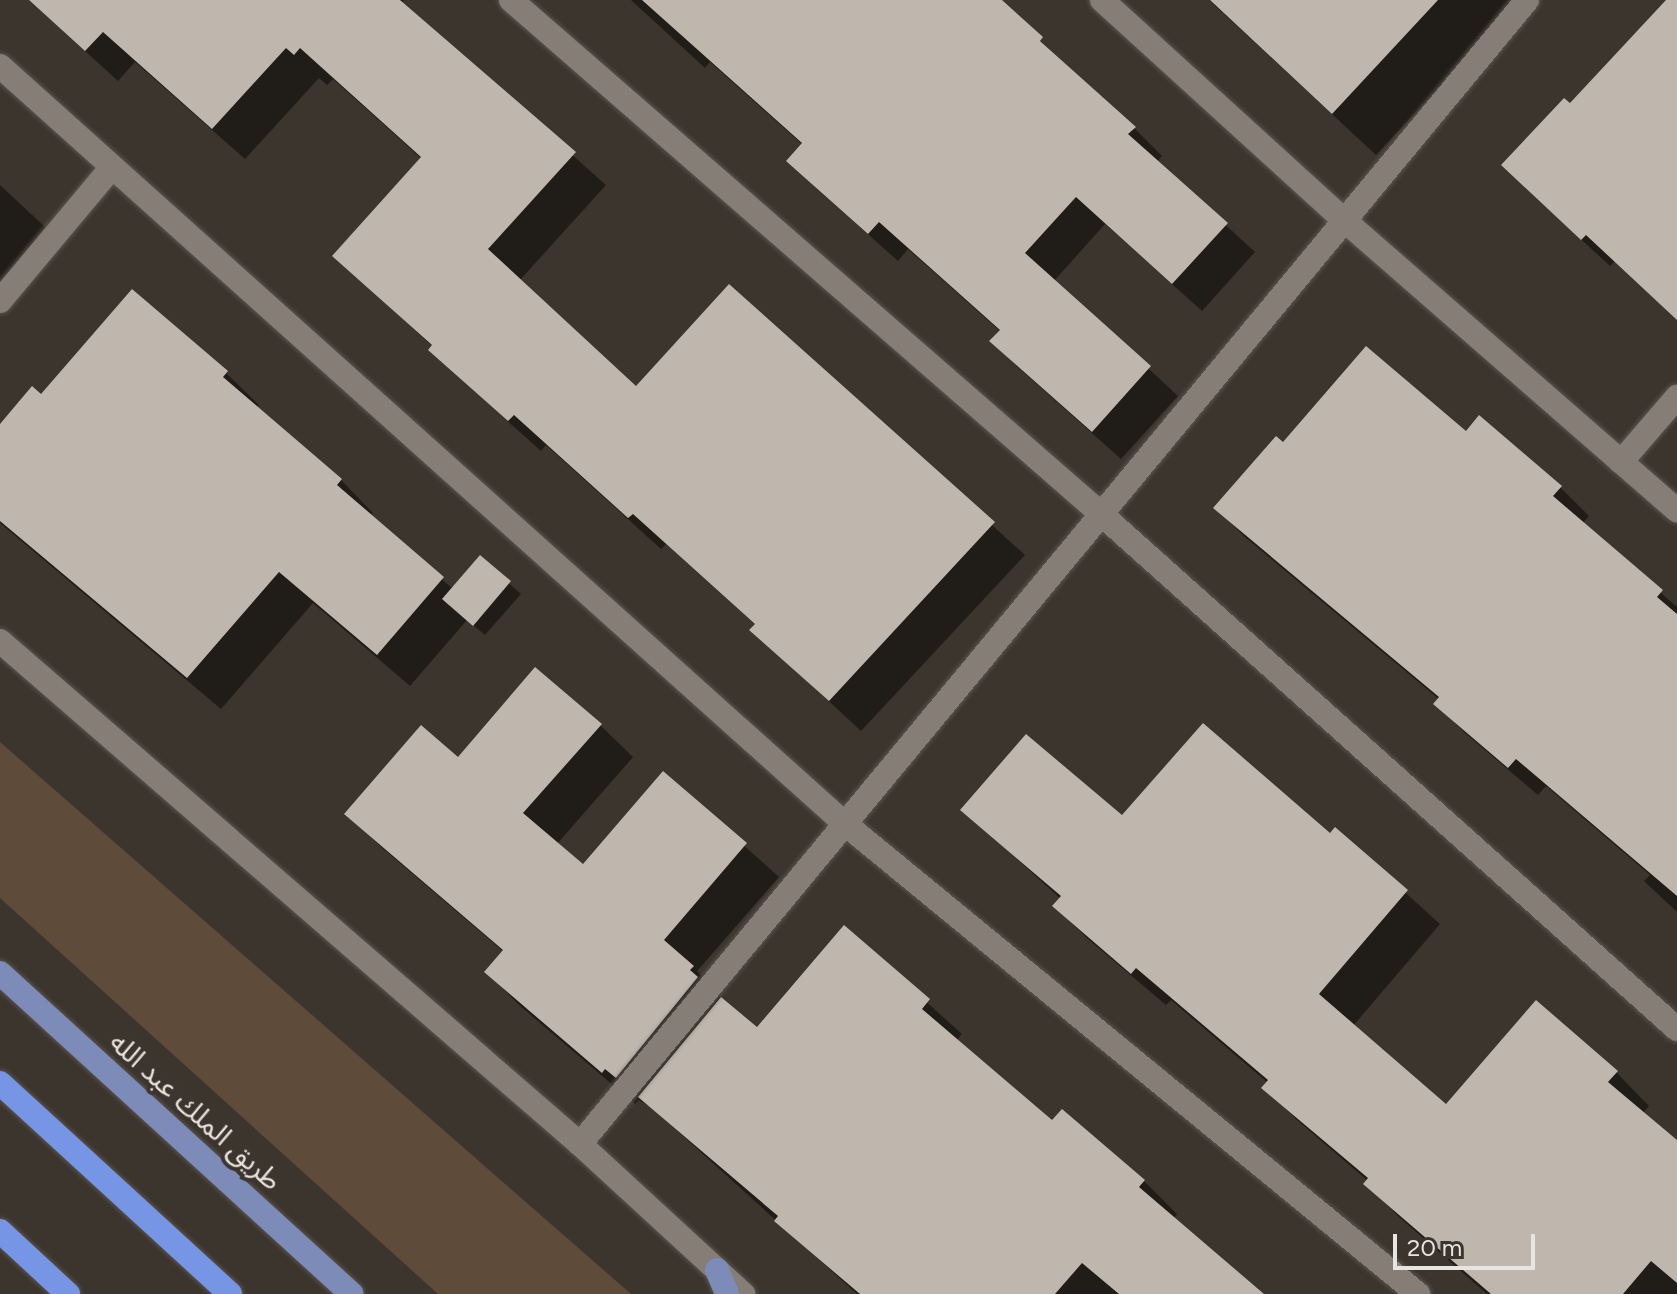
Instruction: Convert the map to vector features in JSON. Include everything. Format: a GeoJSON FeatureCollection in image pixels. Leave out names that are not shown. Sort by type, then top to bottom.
{"type":"FeatureCollection","features":[{"type":"Feature","properties":{"kind":"highway"},"geometry":{"type":"LineString","coordinates":[[0,1083],[230,1294]]}},
{"type":"Feature","properties":{"kind":"highway"},"geometry":{"type":"LineString","coordinates":[[0,1231],[68,1294]]}},
{"type":"Feature","properties":{"kind":"main road","name":"طريق الملك عبد الله"},"geometry":{"type":"LineString","coordinates":[[0,973],[351,1294]]}},
{"type":"Feature","properties":{"kind":"main road"},"geometry":{"type":"LineString","coordinates":[[717,1270],[727,1294]]}},
{"type":"Feature","properties":{"kind":"street"},"geometry":{"type":"LineString","coordinates":[[511,0],[1100,513],[1677,1029]]}},
{"type":"Feature","properties":{"kind":"street"},"geometry":{"type":"LineString","coordinates":[[1102,0],[1344,220],[1677,511]]}},
{"type":"Feature","properties":{"kind":"street"},"geometry":{"type":"LineString","coordinates":[[580,1144],[1527,0]]}},
{"type":"Feature","properties":{"kind":"street"},"geometry":{"type":"LineString","coordinates":[[0,66],[844,823],[1418,1294]]}},
{"type":"Feature","properties":{"kind":"street"},"geometry":{"type":"LineString","coordinates":[[0,301],[112,167]]}},
{"type":"Feature","properties":{"kind":"street"},"geometry":{"type":"LineString","coordinates":[[1621,462],[1677,397]]}},
{"type":"Feature","properties":{"kind":"street"},"geometry":{"type":"LineString","coordinates":[[0,641],[580,1144],[743,1294]]}},
{"type":"Feature","properties":{"kind":"shaded area"},"geometry":{"type":"Polygon","coordinates":[[[0,742],[631,1294],[438,1294],[0,898],[0,742]]]}},
{"type":"Feature","properties":{"kind":"building"},"geometry":{"type":"Polygon","coordinates":[[[29,0],[400,0],[576,152],[488,249],[636,386],[729,284],[995,522],[829,701],[749,630],[755,624],[633,514],[628,518],[514,415],[508,421],[428,350],[432,345],[332,256],[421,157],[300,48],[294,55],[286,48],[212,129],[103,32],[85,51],[29,0]]]}},
{"type":"Feature","properties":{"kind":"building"},"geometry":{"type":"Polygon","coordinates":[[[642,0],[1002,0],[1043,37],[1040,41],[1136,127],[1128,134],[1228,223],[1172,284],[1076,197],[1025,253],[1151,366],[1092,432],[989,341],[1000,330],[879,222],[868,234],[786,161],[802,143],[642,0]]]}},
{"type":"Feature","properties":{"kind":"building"},"geometry":{"type":"Polygon","coordinates":[[[1210,0],[1438,0],[1332,114],[1210,0]]]}},
{"type":"Feature","properties":{"kind":"building"},"geometry":{"type":"Polygon","coordinates":[[[1666,0],[1677,0],[1677,320],[1586,235],[1581,240],[1501,165],[1564,98],[1570,103],[1666,0]]]}},
{"type":"Feature","properties":{"kind":"building"},"geometry":{"type":"Polygon","coordinates":[[[132,289],[228,371],[223,377],[342,479],[337,485],[444,577],[377,655],[279,572],[187,678],[0,521],[0,424],[32,386],[41,394],[132,289]]]}},
{"type":"Feature","properties":{"kind":"building"},"geometry":{"type":"Polygon","coordinates":[[[1366,346],[1466,431],[1479,415],[1562,486],[1553,496],[1663,590],[1657,597],[1677,614],[1677,896],[1516,759],[1508,768],[1433,704],[1439,697],[1213,508],[1276,436],[1283,442],[1366,346]]]}},
{"type":"Feature","properties":{"kind":"building"},"geometry":{"type":"Polygon","coordinates":[[[480,555],[511,581],[473,626],[442,599],[480,555]]]}},
{"type":"Feature","properties":{"kind":"building"},"geometry":{"type":"Polygon","coordinates":[[[535,667],[602,724],[523,813],[583,864],[663,771],[747,843],[664,940],[694,966],[690,970],[698,977],[616,1078],[605,1069],[602,1073],[484,972],[503,950],[344,814],[421,725],[458,757],[535,667]]]}},
{"type":"Feature","properties":{"kind":"building"},"geometry":{"type":"Polygon","coordinates":[[[1203,723],[1330,833],[1335,827],[1408,890],[1319,994],[1446,1104],[1536,1000],[1618,1071],[1608,1082],[1677,1140],[1677,1283],[1651,1261],[1623,1294],[1491,1294],[1363,1184],[1368,1178],[1261,1088],[1268,1080],[1136,968],[1131,974],[1052,906],[1061,896],[960,810],[1026,734],[1122,815],[1203,723]]]}},
{"type":"Feature","properties":{"kind":"building"},"geometry":{"type":"Polygon","coordinates":[[[844,925],[930,999],[922,1009],[1052,1120],[1062,1109],[1145,1180],[1139,1187],[1264,1294],[1119,1294],[1082,1263],[1055,1294],[860,1294],[774,1221],[778,1216],[638,1097],[721,997],[757,1027],[844,925]]]}}]}
